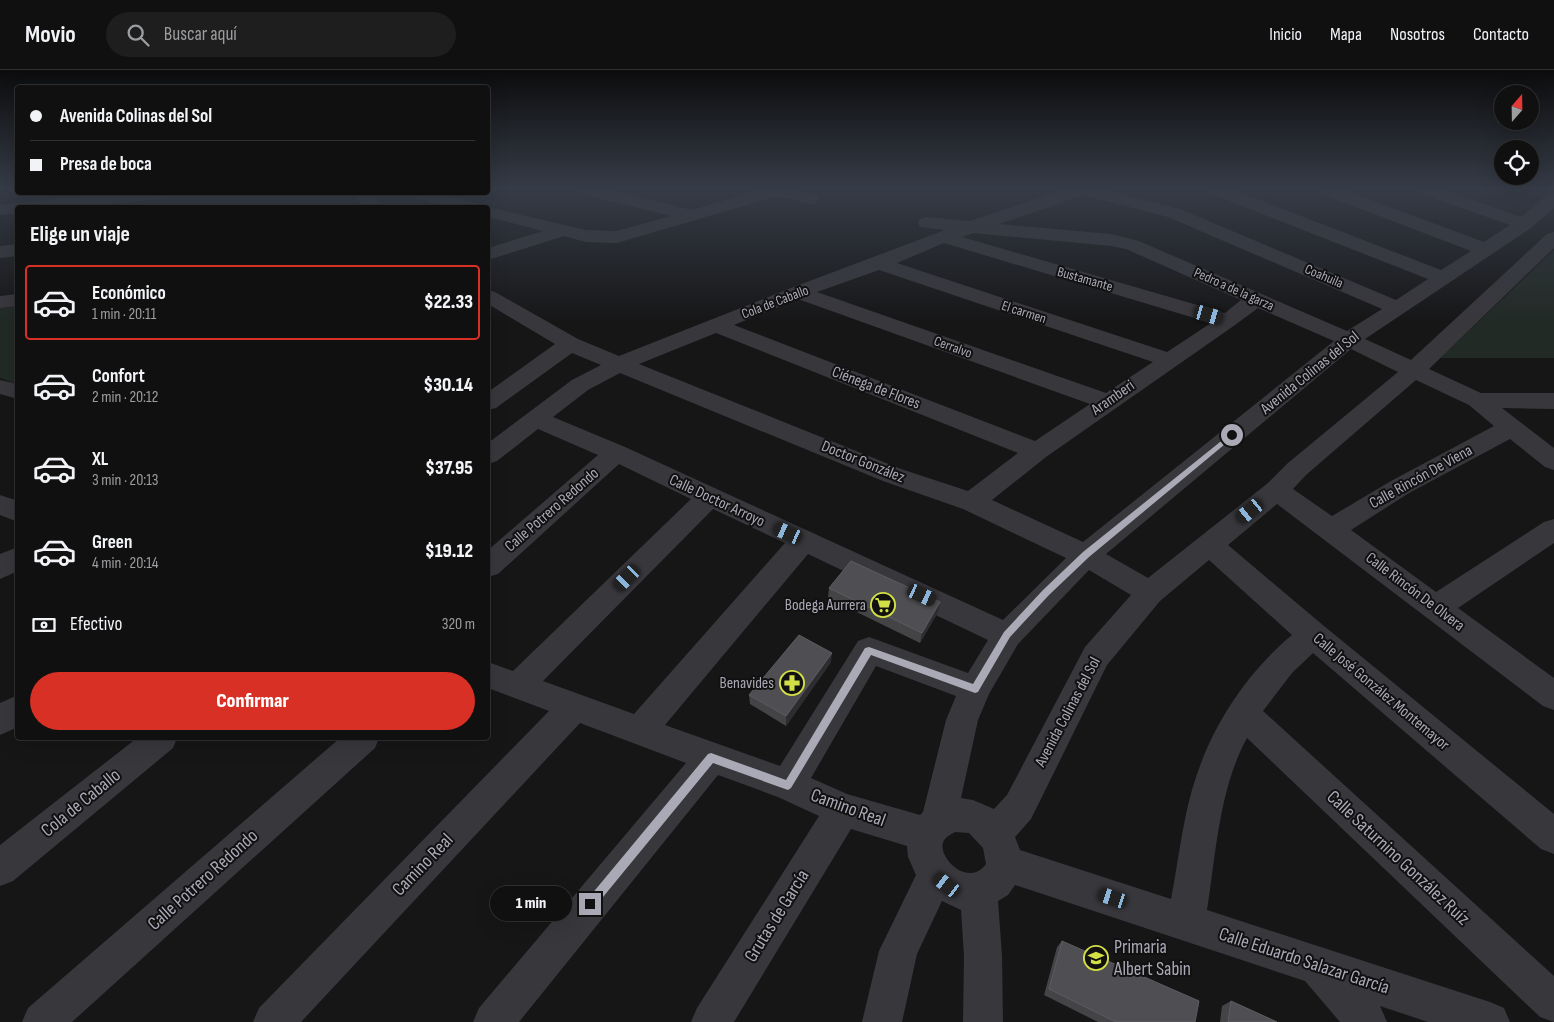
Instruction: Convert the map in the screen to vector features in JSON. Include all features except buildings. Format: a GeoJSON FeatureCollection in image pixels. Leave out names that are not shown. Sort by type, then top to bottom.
{"type":"FeatureCollection","features":[{"type":"Feature","properties":{"kind":"street"},"geometry":{"type":"LineString","coordinates":[[490,253],[554,233]]}},
{"type":"Feature","properties":{"kind":"street"},"geometry":{"type":"LineString","coordinates":[[574,233],[586,236],[617,237],[629,233]]}},
{"type":"Feature","properties":{"kind":"street","name":"Cola de Caballo"},"geometry":{"type":"LineString","coordinates":[[490,453],[580,385],[621,363],[798,292],[879,263],[953,233]]}},
{"type":"Feature","properties":{"kind":"street","name":"Pedro a de la garza"},"geometry":{"type":"LineString","coordinates":[[1040,233],[1124,242],[1350,340],[1477,400]]}},
{"type":"Feature","properties":{"kind":"street","name":"Coahuila"},"geometry":{"type":"LineString","coordinates":[[1224,233],[1397,308]]}},
{"type":"Feature","properties":{"kind":"street"},"geometry":{"type":"LineString","coordinates":[[1329,233],[1444,278]]}},
{"type":"Feature","properties":{"kind":"street"},"geometry":{"type":"LineString","coordinates":[[1443,233],[1487,250]]}},
{"type":"Feature","properties":{"kind":"street","name":"Avenida Colinas del Sol"},"geometry":{"type":"LineString","coordinates":[[933,827],[962,720],[975,689],[1007,635],[1086,555],[1350,340],[1511,233]]}},
{"type":"Feature","properties":{"kind":"street","name":"Bustamante"},"geometry":{"type":"LineString","coordinates":[[943,237],[1228,321]]}},
{"type":"Feature","properties":{"kind":"street","name":"Avenida Colinas del Sol"},"geometry":{"type":"LineString","coordinates":[[993,862],[1096,656],[1150,593],[1277,490],[1297,469],[1414,370],[1554,238]]}},
{"type":"Feature","properties":{"kind":"street"},"geometry":{"type":"LineString","coordinates":[[0,252],[15,250]]}},
{"type":"Feature","properties":{"kind":"street","name":"El carmen"},"geometry":{"type":"LineString","coordinates":[[879,263],[1169,360]]}},
{"type":"Feature","properties":{"kind":"street","name":"Cerralvo"},"geometry":{"type":"LineString","coordinates":[[798,292],[1108,402]]}},
{"type":"Feature","properties":{"kind":"street","name":"Doctor González"},"geometry":{"type":"LineString","coordinates":[[490,297],[570,344],[621,363],[892,475],[972,502],[1086,555],[1150,593]]}},
{"type":"Feature","properties":{"kind":"street","name":"Aramberi"},"geometry":{"type":"LineString","coordinates":[[972,502],[1037,451],[1228,321],[1256,299]]}},
{"type":"Feature","properties":{"kind":"street"},"geometry":{"type":"LineString","coordinates":[[0,302],[15,300]]}},
{"type":"Feature","properties":{"kind":"street","name":"Ciénega de Flores"},"geometry":{"type":"LineString","coordinates":[[716,325],[1037,451]]}},
{"type":"Feature","properties":{"kind":"street"},"geometry":{"type":"LineString","coordinates":[[490,402],[570,344]]}},
{"type":"Feature","properties":{"kind":"street"},"geometry":{"type":"LineString","coordinates":[[0,387],[15,391]]}},
{"type":"Feature","properties":{"kind":"street"},"geometry":{"type":"LineString","coordinates":[[1477,400],[1554,401]]}},
{"type":"Feature","properties":{"kind":"street"},"geometry":{"type":"LineString","coordinates":[[1477,400],[1554,461]]}},
{"type":"Feature","properties":{"kind":"street","name":"Calle Doctor Arroyo"},"geometry":{"type":"LineString","coordinates":[[535,419],[804,540],[1007,635]]}},
{"type":"Feature","properties":{"kind":"street","name":"Calle Rincón De Viena"},"geometry":{"type":"LineString","coordinates":[[1332,529],[1400,487],[1512,427]]}},
{"type":"Feature","properties":{"kind":"street","name":"Calle Potrero Redondo"},"geometry":{"type":"LineString","coordinates":[[490,564],[616,454]]}},
{"type":"Feature","properties":{"kind":"street","name":"Calle Rincón De Olvera"},"geometry":{"type":"LineString","coordinates":[[1277,490],[1332,529],[1434,608],[1554,696]]}},
{"type":"Feature","properties":{"kind":"street"},"geometry":{"type":"LineString","coordinates":[[518,686],[708,498]]}},
{"type":"Feature","properties":{"kind":"street"},"geometry":{"type":"LineString","coordinates":[[0,505],[15,511]]}},
{"type":"Feature","properties":{"kind":"street"},"geometry":{"type":"LineString","coordinates":[[1434,608],[1554,529]]}},
{"type":"Feature","properties":{"kind":"street"},"geometry":{"type":"LineString","coordinates":[[640,731],[804,540]]}},
{"type":"Feature","properties":{"kind":"street","name":"Calle José González Montemayor"},"geometry":{"type":"LineString","coordinates":[[1209,544],[1554,837]]}},
{"type":"Feature","properties":{"kind":"street"},"geometry":{"type":"LineString","coordinates":[[0,568],[15,559]]}},
{"type":"Feature","properties":{"kind":"street"},"geometry":{"type":"LineString","coordinates":[[1186,922],[1206,805],[1212,781],[1242,713],[1287,655],[1313,634]]}},
{"type":"Feature","properties":{"kind":"street"},"geometry":{"type":"LineString","coordinates":[[788,785],[869,650],[975,689]]}},
{"type":"Feature","properties":{"kind":"street","name":"Camino Real"},"geometry":{"type":"LineString","coordinates":[[490,676],[573,708],[788,785],[843,810],[933,827]]}},
{"type":"Feature","properties":{"kind":"street","name":"Camino Real"},"geometry":{"type":"LineString","coordinates":[[273,1022],[573,708]]}},
{"type":"Feature","properties":{"kind":"street"},"geometry":{"type":"LineString","coordinates":[[0,721],[15,711]]}},
{"type":"Feature","properties":{"kind":"street","name":"Calle Saturnino González Ruíz"},"geometry":{"type":"LineString","coordinates":[[1242,713],[1554,1003]]}},
{"type":"Feature","properties":{"kind":"street","name":"Cola de Caballo"},"geometry":{"type":"LineString","coordinates":[[0,868],[159,740]]}},
{"type":"Feature","properties":{"kind":"street","name":"Calle Potrero Redondo"},"geometry":{"type":"LineString","coordinates":[[42,1022],[361,740]]}},
{"type":"Feature","properties":{"kind":"street"},"geometry":{"type":"LineString","coordinates":[[493,1022],[711,758]]}},
{"type":"Feature","properties":{"kind":"street","name":"Grutas de García"},"geometry":{"type":"LineString","coordinates":[[711,1022],[843,810]]}},
{"type":"Feature","properties":{"kind":"street"},"geometry":{"type":"LineString","coordinates":[[983,1022],[983,956],[993,862],[986,824],[962,814],[950,815],[933,827],[924,844],[926,856],[935,874],[947,885],[958,890],[968,892],[993,862]]}},
{"type":"Feature","properties":{"kind":"street","name":"Calle Eduardo Salazar García"},"geometry":{"type":"LineString","coordinates":[[993,862],[1186,922],[1490,1022]]}},
{"type":"Feature","properties":{"kind":"street"},"geometry":{"type":"LineString","coordinates":[[882,1022],[898,951],[935,874]]}},
{"type":"Feature","properties":{"kind":"street"},"geometry":{"type":"LineString","coordinates":[[1318,966],[1367,1022]]}},
{"type":"Feature","properties":{"kind":"shaded area"},"geometry":{"type":"Polygon","coordinates":[[[1554,250],[1554,358],[1440,358],[1554,250]]]}},
{"type":"Feature","properties":{"kind":"shaded area"},"geometry":{"type":"Polygon","coordinates":[[[15,306],[15,383],[0,378],[0,308],[15,306]]]}},
{"type":"Feature","properties":{"kind":"place","name":"Bodega Aurrera"},"geometry":{"type":"Point","coordinates":[883,605]}},
{"type":"Feature","properties":{"kind":"place","name":"Benavides"},"geometry":{"type":"Point","coordinates":[792,683]}},
{"type":"Feature","properties":{"kind":"place","name":"Primaria Albert Sabin"},"geometry":{"type":"Point","coordinates":[1096,958]}},
{"type":"Feature","properties":{"kind":"route"},"geometry":{"type":"LineString","coordinates":[[590,904],[711,758],[788,785],[869,650],[975,689],[1007,635],[1046,593],[1086,555],[1232,435]]}}]}
